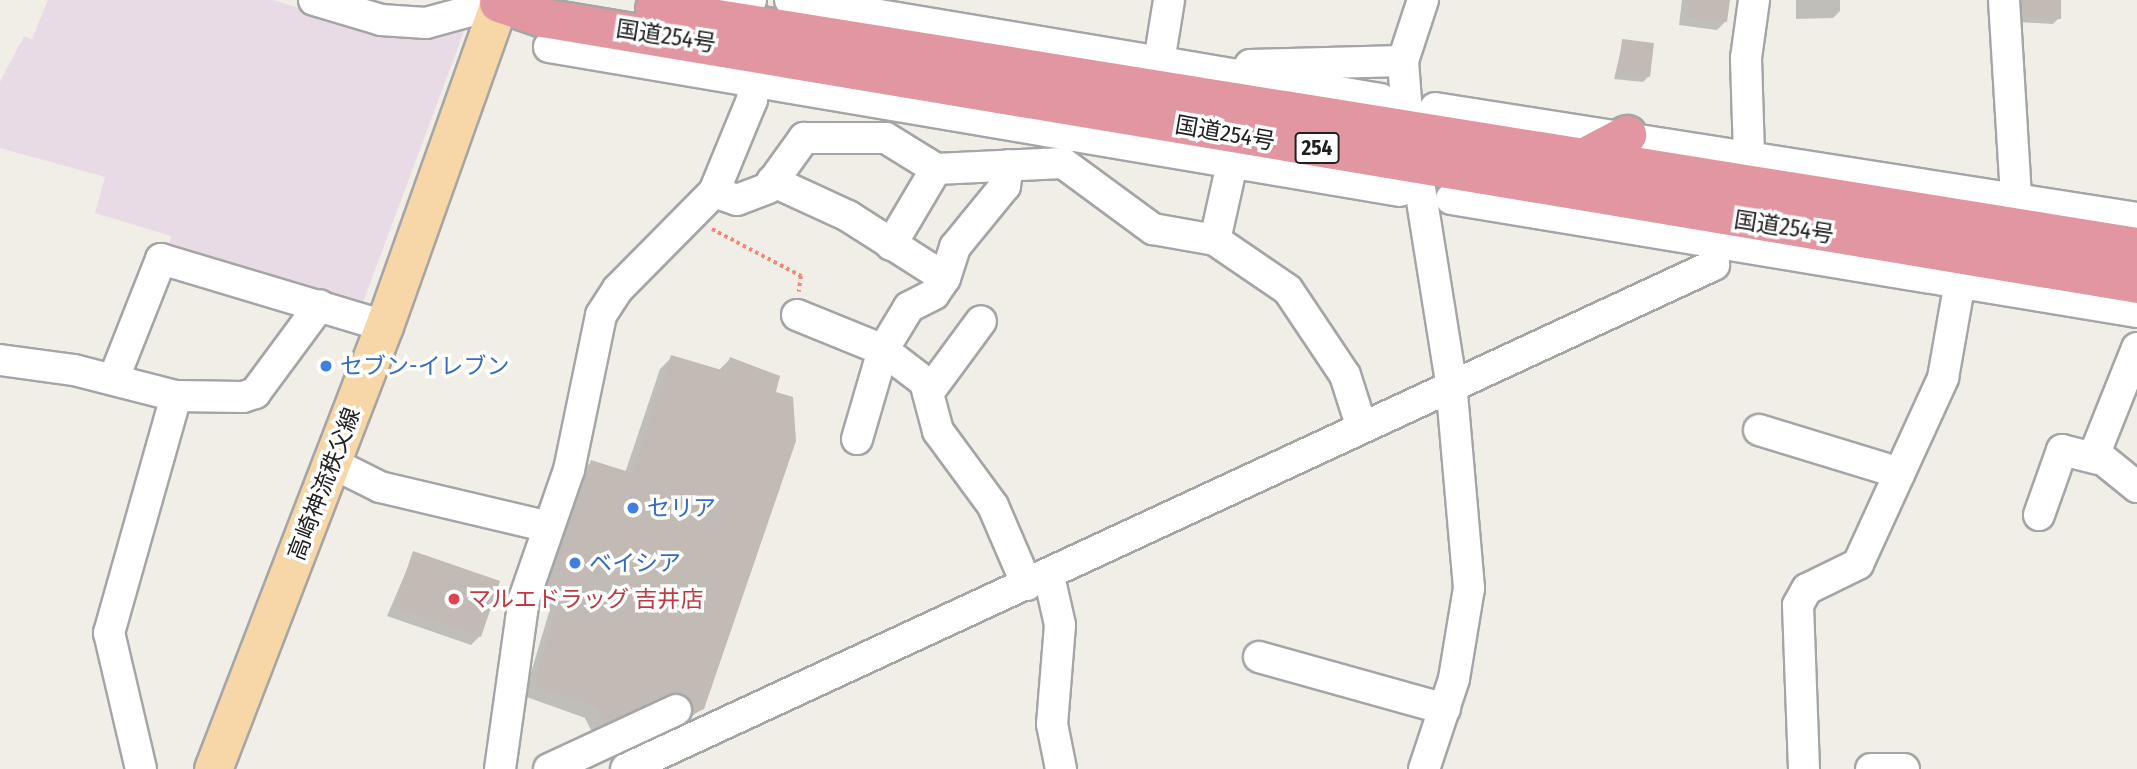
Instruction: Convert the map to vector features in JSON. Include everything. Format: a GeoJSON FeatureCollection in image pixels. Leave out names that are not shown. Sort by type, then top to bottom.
{"type":"FeatureCollection","features":[{"type":"Feature","properties":{"kind":"highway","name":"国道254号"},"geometry":{"type":"LineString","coordinates":[[587,0],[710,16],[1198,96],[1662,208],[2137,284]]}},
{"type":"Feature","properties":{"kind":"highway","name":"国道254号"},"geometry":{"type":"LineString","coordinates":[[506,1],[543,18],[756,64],[1288,144],[1583,158],[2135,224]]}},
{"type":"Feature","properties":{"kind":"highway"},"geometry":{"type":"LineString","coordinates":[[1583,158],[1627,135]]}},
{"type":"Feature","properties":{"kind":"main road","name":"高崎神流秩父線"},"geometry":{"type":"LineString","coordinates":[[213,769],[332,463],[506,1]]}},
{"type":"Feature","properties":{"kind":"street"},"geometry":{"type":"LineString","coordinates":[[314,0],[426,23],[506,1]]}},
{"type":"Feature","properties":{"kind":"street"},"geometry":{"type":"LineString","coordinates":[[710,16],[751,0]]}},
{"type":"Feature","properties":{"kind":"street"},"geometry":{"type":"LineString","coordinates":[[790,0],[875,7],[1156,62],[1381,99]]}},
{"type":"Feature","properties":{"kind":"street"},"geometry":{"type":"LineString","coordinates":[[1156,62],[1169,0]]}},
{"type":"Feature","properties":{"kind":"street"},"geometry":{"type":"LineString","coordinates":[[1423,0],[1404,61],[1451,383],[1469,588],[1444,709],[1424,769]]}},
{"type":"Feature","properties":{"kind":"street"},"geometry":{"type":"LineString","coordinates":[[1749,155],[1746,58],[1754,0]]}},
{"type":"Feature","properties":{"kind":"street"},"geometry":{"type":"LineString","coordinates":[[2004,0],[2016,197]]}},
{"type":"Feature","properties":{"kind":"street"},"geometry":{"type":"LineString","coordinates":[[549,47],[756,64],[1226,163],[1627,135],[2016,197],[2135,224]]}},
{"type":"Feature","properties":{"kind":"street"},"geometry":{"type":"LineString","coordinates":[[1241,77],[1242,65],[1404,61]]}},
{"type":"Feature","properties":{"kind":"street"},"geometry":{"type":"LineString","coordinates":[[1156,62],[1198,96]]}},
{"type":"Feature","properties":{"kind":"street"},"geometry":{"type":"LineString","coordinates":[[500,769],[524,599],[545,526],[585,411],[601,315],[618,289],[706,202],[756,64]]}},
{"type":"Feature","properties":{"kind":"street"},"geometry":{"type":"LineString","coordinates":[[706,202],[737,200],[772,181],[804,138],[886,138],[936,169],[1063,163],[1153,229],[1215,240],[1287,290],[1345,375],[1361,425]]}},
{"type":"Feature","properties":{"kind":"street"},"geometry":{"type":"LineString","coordinates":[[1226,163],[1288,144]]}},
{"type":"Feature","properties":{"kind":"street"},"geometry":{"type":"LineString","coordinates":[[1215,240],[1226,163]]}},
{"type":"Feature","properties":{"kind":"street"},"geometry":{"type":"LineString","coordinates":[[857,439],[884,350],[909,307],[934,294],[945,278],[955,247],[1005,186],[1008,165]]}},
{"type":"Feature","properties":{"kind":"street"},"geometry":{"type":"LineString","coordinates":[[891,245],[936,169]]}},
{"type":"Feature","properties":{"kind":"street"},"geometry":{"type":"LineString","coordinates":[[772,181],[848,216],[945,278]]}},
{"type":"Feature","properties":{"kind":"street"},"geometry":{"type":"LineString","coordinates":[[1451,199],[1714,246],[1961,282],[2137,312]]}},
{"type":"Feature","properties":{"kind":"street"},"geometry":{"type":"LineString","coordinates":[[1662,208],[1714,246]]}},
{"type":"Feature","properties":{"kind":"street"},"geometry":{"type":"LineString","coordinates":[[626,769],[1038,580],[1451,383],[1714,265],[1714,246]]}},
{"type":"Feature","properties":{"kind":"street"},"geometry":{"type":"LineString","coordinates":[[114,378],[161,260],[384,326]]}},
{"type":"Feature","properties":{"kind":"street"},"geometry":{"type":"LineString","coordinates":[[1804,769],[1798,605],[1807,589],[1858,564],[1943,378],[1961,282]]}},
{"type":"Feature","properties":{"kind":"street"},"geometry":{"type":"LineString","coordinates":[[0,360],[114,378],[176,396],[255,393],[320,305]]}},
{"type":"Feature","properties":{"kind":"street"},"geometry":{"type":"LineString","coordinates":[[797,315],[884,350],[925,382],[939,431],[993,506],[1038,580],[1060,625],[1052,724],[1061,769]]}},
{"type":"Feature","properties":{"kind":"street"},"geometry":{"type":"LineString","coordinates":[[928,393],[981,321]]}},
{"type":"Feature","properties":{"kind":"street"},"geometry":{"type":"LineString","coordinates":[[2098,459],[2137,348]]}},
{"type":"Feature","properties":{"kind":"street"},"geometry":{"type":"LineString","coordinates":[[141,769],[108,633],[176,396]]}},
{"type":"Feature","properties":{"kind":"street"},"geometry":{"type":"LineString","coordinates":[[1759,430],[1900,474]]}},
{"type":"Feature","properties":{"kind":"street"},"geometry":{"type":"LineString","coordinates":[[2039,515],[2062,450],[2098,459],[2137,487]]}},
{"type":"Feature","properties":{"kind":"street"},"geometry":{"type":"LineString","coordinates":[[332,463],[380,487],[545,526]]}},
{"type":"Feature","properties":{"kind":"street"},"geometry":{"type":"LineString","coordinates":[[1259,657],[1444,709]]}},
{"type":"Feature","properties":{"kind":"street"},"geometry":{"type":"LineString","coordinates":[[549,769],[676,710]]}},
{"type":"Feature","properties":{"kind":"street"},"geometry":{"type":"LineString","coordinates":[[1871,769],[1904,769]]}},
{"type":"Feature","properties":{"kind":"path"},"geometry":{"type":"LineString","coordinates":[[706,202],[729,242],[754,248],[801,276],[797,315]]}},
{"type":"Feature","properties":{"kind":"shaded area"},"geometry":{"type":"Polygon","coordinates":[[[48,0],[273,0],[362,27],[469,18],[362,305],[169,247],[171,236],[95,213],[105,177],[0,148],[0,82],[24,36],[32,39],[48,0]]]}},
{"type":"Feature","properties":{"kind":"building"},"geometry":{"type":"Polygon","coordinates":[[[1689,0],[1730,0],[1727,22],[1687,17],[1689,0]]]}},
{"type":"Feature","properties":{"kind":"building"},"geometry":{"type":"Polygon","coordinates":[[[2022,0],[2061,0],[2061,19],[2023,17],[2022,0]]]}},
{"type":"Feature","properties":{"kind":"building"},"geometry":{"type":"Polygon","coordinates":[[[1622,39],[1654,43],[1650,77],[1618,74],[1622,39]]]}},
{"type":"Feature","properties":{"kind":"building"},"geometry":{"type":"Polygon","coordinates":[[[671,355],[725,371],[730,357],[780,376],[776,392],[793,397],[796,441],[704,709],[693,714],[691,702],[677,693],[605,724],[596,707],[534,685],[560,597],[546,588],[591,460],[632,473],[671,355]]]}},
{"type":"Feature","properties":{"kind":"building"},"geometry":{"type":"Polygon","coordinates":[[[413,551],[500,581],[481,637],[394,607],[413,551]]]}},
{"type":"Feature","properties":{"kind":"place","name":"セブン-イレブン"},"geometry":{"type":"Point","coordinates":[326,366]}},
{"type":"Feature","properties":{"kind":"place","name":"セリア"},"geometry":{"type":"Point","coordinates":[633,508]}},
{"type":"Feature","properties":{"kind":"place","name":"ベイシア"},"geometry":{"type":"Point","coordinates":[575,563]}},
{"type":"Feature","properties":{"kind":"place","name":"マルエドラッグ 吉井店"},"geometry":{"type":"Point","coordinates":[454,599]}}]}
